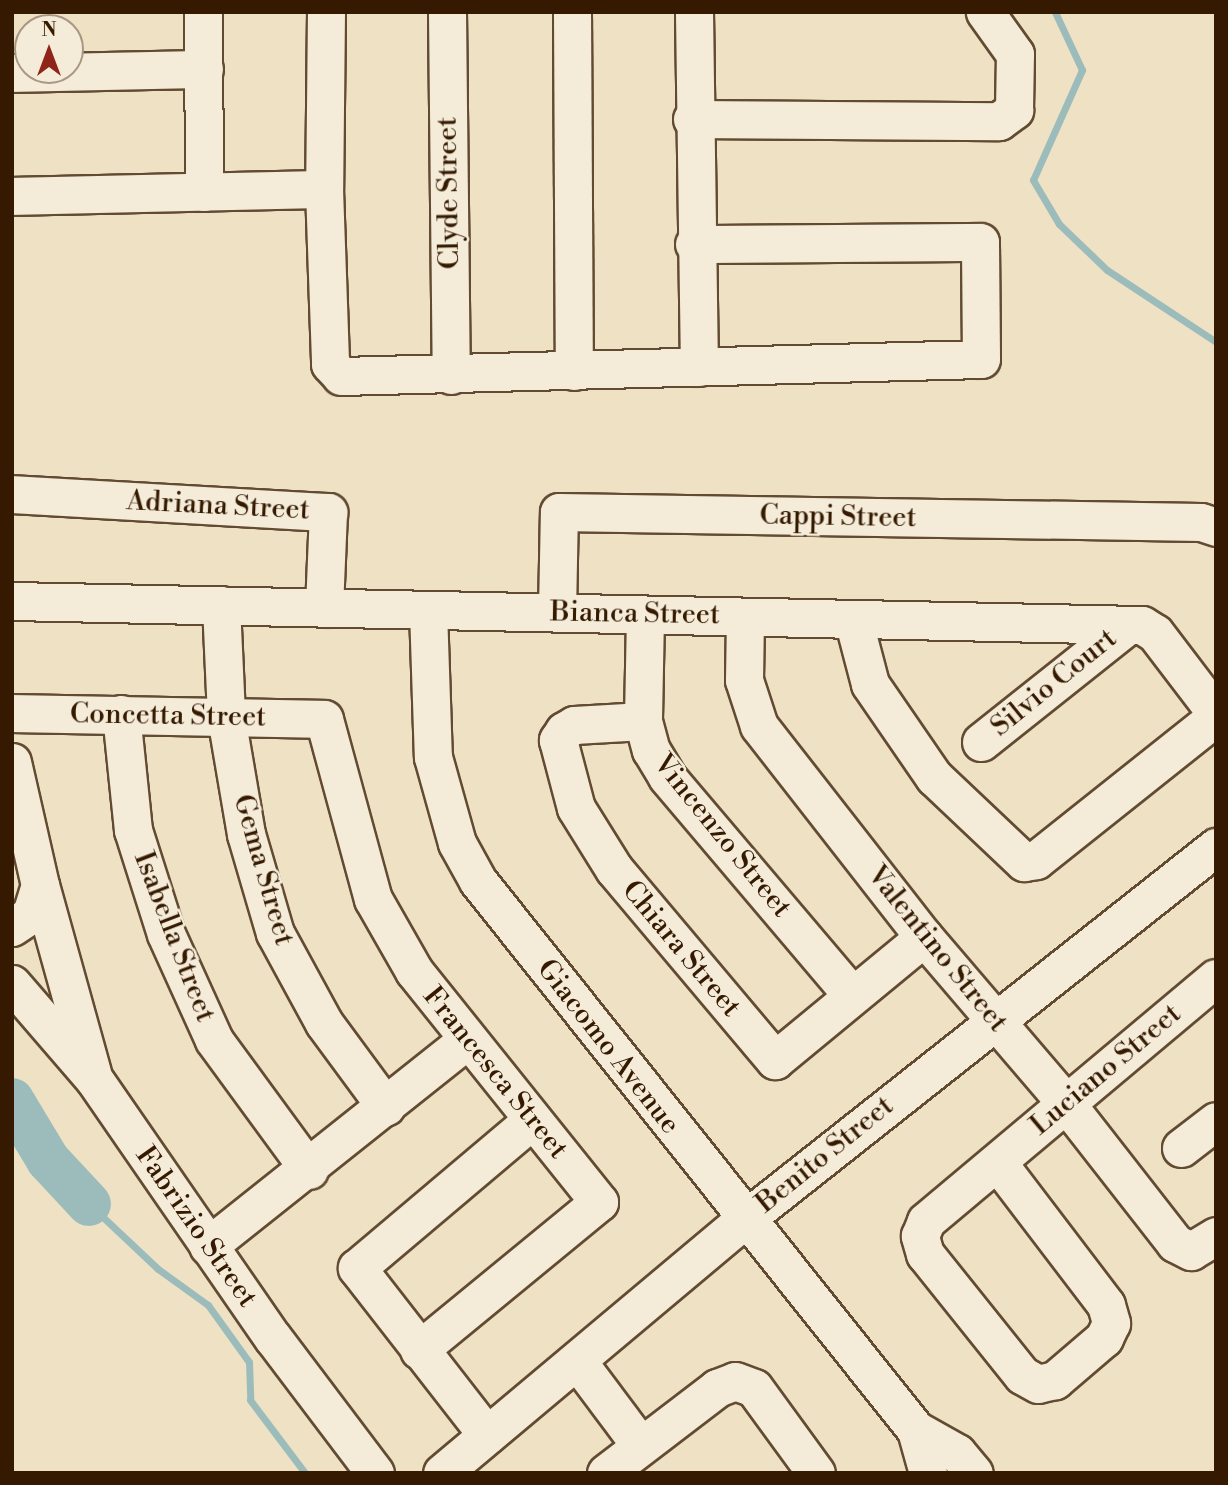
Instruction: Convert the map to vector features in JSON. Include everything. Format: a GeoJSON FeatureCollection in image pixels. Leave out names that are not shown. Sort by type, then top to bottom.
{"type":"FeatureCollection","features":[{"type":"Feature","properties":{"kind":"street"},"geometry":{"type":"LineString","coordinates":[[203,12],[204,192]]}},
{"type":"Feature","properties":{"kind":"street"},"geometry":{"type":"LineString","coordinates":[[326,12],[324,189],[330,364],[341,376],[981,359],[980,242],[694,244]]}},
{"type":"Feature","properties":{"kind":"street","name":"Clyde Street"},"geometry":{"type":"LineString","coordinates":[[447,12],[451,375]]}},
{"type":"Feature","properties":{"kind":"street"},"geometry":{"type":"LineString","coordinates":[[572,12],[574,371]]}},
{"type":"Feature","properties":{"kind":"street"},"geometry":{"type":"LineString","coordinates":[[694,12],[692,119],[699,367]]}},
{"type":"Feature","properties":{"kind":"street"},"geometry":{"type":"LineString","coordinates":[[692,119],[999,121],[1014,110],[1015,54],[985,12]]}},
{"type":"Feature","properties":{"kind":"street"},"geometry":{"type":"LineString","coordinates":[[12,73],[204,69]]}},
{"type":"Feature","properties":{"kind":"street"},"geometry":{"type":"LineString","coordinates":[[12,196],[324,189]]}},
{"type":"Feature","properties":{"kind":"street","name":"Adriana Street"},"geometry":{"type":"LineString","coordinates":[[12,494],[328,512],[324,608]]}},
{"type":"Feature","properties":{"kind":"street","name":"Cappi Street"},"geometry":{"type":"LineString","coordinates":[[557,612],[559,512],[1201,522],[1216,527]]}},
{"type":"Feature","properties":{"kind":"street","name":"Bianca Street"},"geometry":{"type":"LineString","coordinates":[[12,601],[1142,625],[1155,633],[1216,715]]}},
{"type":"Feature","properties":{"kind":"street","name":"Gema Street"},"geometry":{"type":"LineString","coordinates":[[221,605],[226,717],[246,834],[275,933],[324,1023],[386,1107]]}},
{"type":"Feature","properties":{"kind":"street","name":"Giacomo Avenue"},"geometry":{"type":"LineString","coordinates":[[428,610],[433,757],[457,843],[478,881],[744,1220],[916,1430],[957,1453],[974,1473]]}},
{"type":"Feature","properties":{"kind":"street","name":"Vincenzo Street"},"geometry":{"type":"LineString","coordinates":[[645,615],[643,722],[651,750],[667,777],[852,995]]}},
{"type":"Feature","properties":{"kind":"street","name":"Valentino Street"},"geometry":{"type":"LineString","coordinates":[[745,617],[744,680],[760,726],[924,937],[1065,1102],[1175,1243],[1203,1243]]}},
{"type":"Feature","properties":{"kind":"street"},"geometry":{"type":"LineString","coordinates":[[853,619],[870,684],[934,777],[1024,862],[1036,860],[1216,715]]}},
{"type":"Feature","properties":{"kind":"street","name":"Silvio Court"},"geometry":{"type":"LineString","coordinates":[[981,742],[1128,625]]}},
{"type":"Feature","properties":{"kind":"street","name":"Concetta Street"},"geometry":{"type":"LineString","coordinates":[[12,713],[324,719]]}},
{"type":"Feature","properties":{"kind":"street","name":"Isabella Street"},"geometry":{"type":"LineString","coordinates":[[121,715],[133,830],[166,934],[214,1040],[309,1170]]}},
{"type":"Feature","properties":{"kind":"street","name":"Francesca Street"},"geometry":{"type":"LineString","coordinates":[[324,719],[373,899],[414,971],[466,1041],[599,1202],[419,1350]]}},
{"type":"Feature","properties":{"kind":"street","name":"Chiara Street"},"geometry":{"type":"LineString","coordinates":[[643,722],[574,725],[558,740],[576,808],[614,869],[775,1060],[924,937]]}},
{"type":"Feature","properties":{"kind":"street"},"geometry":{"type":"LineString","coordinates":[[12,762],[40,886],[94,1079]]}},
{"type":"Feature","properties":{"kind":"street","name":"Benito Street"},"geometry":{"type":"LineString","coordinates":[[442,1473],[578,1362],[744,1220],[993,1019],[1216,847]]}},
{"type":"Feature","properties":{"kind":"street"},"geometry":{"type":"LineString","coordinates":[[12,927],[31,914],[40,886]]}},
{"type":"Feature","properties":{"kind":"street","name":"Luciano Street"},"geometry":{"type":"LineString","coordinates":[[998,1163],[1106,1305],[1111,1323],[1104,1338],[1055,1380],[1038,1384],[1022,1375],[925,1254],[920,1236],[926,1221],[1216,978]]}},
{"type":"Feature","properties":{"kind":"street","name":"Fabrizio Street"},"geometry":{"type":"LineString","coordinates":[[12,984],[94,1079],[208,1246],[375,1473]]}},
{"type":"Feature","properties":{"kind":"street"},"geometry":{"type":"LineString","coordinates":[[208,1246],[309,1170],[466,1041]]}},
{"type":"Feature","properties":{"kind":"street"},"geometry":{"type":"LineString","coordinates":[[487,1435],[357,1268],[531,1121]]}},
{"type":"Feature","properties":{"kind":"street"},"geometry":{"type":"LineString","coordinates":[[1181,1148],[1216,1121]]}},
{"type":"Feature","properties":{"kind":"street"},"geometry":{"type":"LineString","coordinates":[[578,1362],[640,1445]]}},
{"type":"Feature","properties":{"kind":"street"},"geometry":{"type":"LineString","coordinates":[[606,1473],[717,1388],[735,1381],[754,1388],[798,1466]]}},
{"type":"Feature","properties":{"kind":"street","name":"Giacomo Avenue"},"geometry":{"type":"LineString","coordinates":[[916,1430],[928,1473]]}},
{"type":"Feature","properties":{"kind":"waterway"},"geometry":{"type":"LineString","coordinates":[[1055,12],[1082,70],[1033,180],[1059,224],[1107,270],[1216,342]]}},
{"type":"Feature","properties":{"kind":"waterway"},"geometry":{"type":"LineString","coordinates":[[12,1100],[48,1160],[89,1204]]}},
{"type":"Feature","properties":{"kind":"waterway"},"geometry":{"type":"LineString","coordinates":[[89,1204],[158,1269],[208,1305],[249,1362],[250,1400],[305,1473]]}}]}
